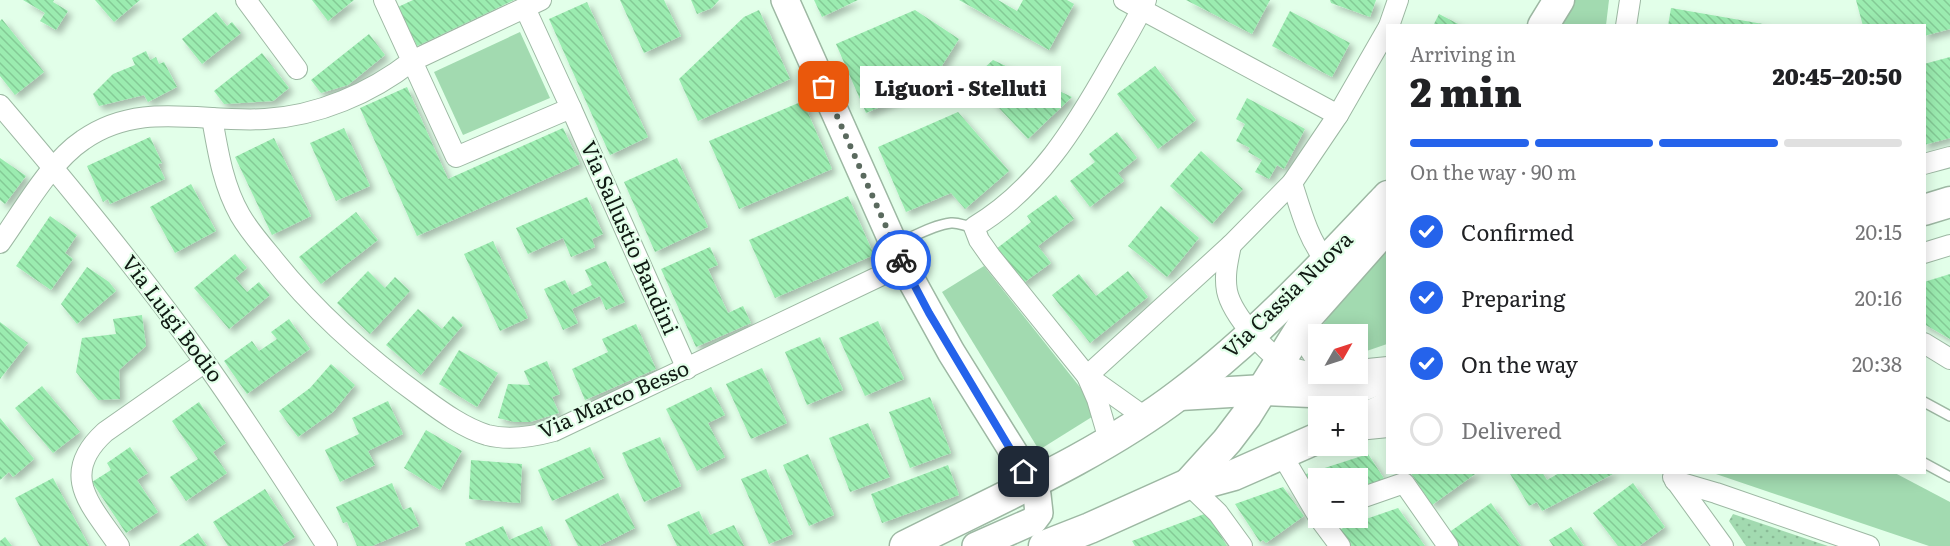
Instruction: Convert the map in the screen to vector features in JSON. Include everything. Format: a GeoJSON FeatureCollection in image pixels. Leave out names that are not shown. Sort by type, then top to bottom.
{"type":"FeatureCollection","features":[{"type":"Feature","properties":{"kind":"main road"},"geometry":{"type":"LineString","coordinates":[[785,0],[899,255],[929,313],[1030,483],[1039,504],[1037,518],[1031,523],[976,546]]}},
{"type":"Feature","properties":{"kind":"main road"},"geometry":{"type":"LineString","coordinates":[[1521,24],[1536,0]]}},
{"type":"Feature","properties":{"kind":"main road"},"geometry":{"type":"LineString","coordinates":[[1544,24],[1559,0]]}},
{"type":"Feature","properties":{"kind":"main road","name":"Via Cassia Nuova"},"geometry":{"type":"LineString","coordinates":[[905,546],[1109,440],[1180,395],[1253,334],[1386,198]]}},
{"type":"Feature","properties":{"kind":"main road"},"geometry":{"type":"LineString","coordinates":[[1926,209],[1950,202]]}},
{"type":"Feature","properties":{"kind":"main road","name":"Via Cassia Nuova"},"geometry":{"type":"LineString","coordinates":[[1188,484],[1227,441],[1264,390],[1309,315],[1386,228]]}},
{"type":"Feature","properties":{"kind":"main road"},"geometry":{"type":"LineString","coordinates":[[1180,395],[1264,390],[1342,392],[1386,377]]}},
{"type":"Feature","properties":{"kind":"main road"},"geometry":{"type":"LineString","coordinates":[[1368,416],[1386,408]]}},
{"type":"Feature","properties":{"kind":"main road"},"geometry":{"type":"LineString","coordinates":[[1044,546],[1188,484],[1234,475],[1308,443]]}},
{"type":"Feature","properties":{"kind":"street"},"geometry":{"type":"LineString","coordinates":[[246,0],[297,69]]}},
{"type":"Feature","properties":{"kind":"street"},"geometry":{"type":"LineString","coordinates":[[384,0],[456,157],[571,108]]}},
{"type":"Feature","properties":{"kind":"street"},"geometry":{"type":"LineString","coordinates":[[1389,24],[1398,0]]}},
{"type":"Feature","properties":{"kind":"street"},"geometry":{"type":"LineString","coordinates":[[1626,24],[1630,0]]}},
{"type":"Feature","properties":{"kind":"street"},"geometry":{"type":"LineString","coordinates":[[1109,440],[1097,399],[1087,376],[987,252],[979,240],[975,227],[1018,192],[1062,145],[1082,116],[1138,3],[1338,115]]}},
{"type":"Feature","properties":{"kind":"street"},"geometry":{"type":"LineString","coordinates":[[0,243],[62,158],[81,140],[97,130],[122,120],[152,116],[266,119],[305,112],[373,88],[412,61],[533,4]]}},
{"type":"Feature","properties":{"kind":"street","name":"Via Sallustio Bandini"},"geometry":{"type":"LineString","coordinates":[[533,4],[571,108],[687,369]]}},
{"type":"Feature","properties":{"kind":"street"},"geometry":{"type":"LineString","coordinates":[[1087,376],[1231,245],[1292,183],[1338,115],[1386,31]]}},
{"type":"Feature","properties":{"kind":"street","name":"Via Luigi Bodio"},"geometry":{"type":"LineString","coordinates":[[0,105],[54,168],[141,277],[205,362],[327,546]]}},
{"type":"Feature","properties":{"kind":"street","name":"Via Marco Besso"},"geometry":{"type":"LineString","coordinates":[[212,118],[222,172],[229,193],[240,216],[281,270],[323,315],[366,354],[406,386],[457,420],[486,435],[512,438],[537,436],[564,427],[687,369],[899,255]]}},
{"type":"Feature","properties":{"kind":"street"},"geometry":{"type":"LineString","coordinates":[[1926,163],[1950,157]]}},
{"type":"Feature","properties":{"kind":"street"},"geometry":{"type":"LineString","coordinates":[[1292,183],[1309,234],[1318,252],[1326,261]]}},
{"type":"Feature","properties":{"kind":"street"},"geometry":{"type":"LineString","coordinates":[[1231,245],[1226,273],[1227,290],[1236,314],[1281,361],[1297,370],[1308,371]]}},
{"type":"Feature","properties":{"kind":"street"},"geometry":{"type":"LineString","coordinates":[[1926,252],[1950,245]]}},
{"type":"Feature","properties":{"kind":"street"},"geometry":{"type":"LineString","coordinates":[[1308,346],[1305,333],[1309,315]]}},
{"type":"Feature","properties":{"kind":"street"},"geometry":{"type":"LineString","coordinates":[[1926,344],[1950,359]]}},
{"type":"Feature","properties":{"kind":"street"},"geometry":{"type":"LineString","coordinates":[[119,546],[92,510],[83,491],[82,468],[85,457],[105,432],[205,362]]}},
{"type":"Feature","properties":{"kind":"street"},"geometry":{"type":"LineString","coordinates":[[1368,369],[1386,367]]}},
{"type":"Feature","properties":{"kind":"street"},"geometry":{"type":"LineString","coordinates":[[1087,376],[1146,417]]}},
{"type":"Feature","properties":{"kind":"street"},"geometry":{"type":"LineString","coordinates":[[1368,429],[1386,427]]}},
{"type":"Feature","properties":{"kind":"street"},"geometry":{"type":"LineString","coordinates":[[1282,455],[1308,498]]}},
{"type":"Feature","properties":{"kind":"street"},"geometry":{"type":"LineString","coordinates":[[1672,477],[1723,546]]}},
{"type":"Feature","properties":{"kind":"street"},"geometry":{"type":"LineString","coordinates":[[1672,477],[1869,546]]}},
{"type":"Feature","properties":{"kind":"street"},"geometry":{"type":"LineString","coordinates":[[1368,496],[1404,483],[1448,546]]}},
{"type":"Feature","properties":{"kind":"street"},"geometry":{"type":"LineString","coordinates":[[1188,484],[1218,513],[1242,546]]}},
{"type":"Feature","properties":{"kind":"street"},"geometry":{"type":"LineString","coordinates":[[1327,528],[1340,546]]}},
{"type":"Feature","properties":{"kind":"lane"},"geometry":{"type":"LineString","coordinates":[[899,255],[945,224],[957,223],[975,227]]}},
{"type":"Feature","properties":{"kind":"lane"},"geometry":{"type":"LineString","coordinates":[[1926,403],[1950,416]]}},
{"type":"Feature","properties":{"kind":"lane"},"geometry":{"type":"LineString","coordinates":[[1926,464],[1950,477]]}},
{"type":"Feature","properties":{"kind":"green space"},"geometry":{"type":"Polygon","coordinates":[[[1574,0],[1609,0],[1606,24],[1560,24],[1574,0]]]}},
{"type":"Feature","properties":{"kind":"green space"},"geometry":{"type":"Polygon","coordinates":[[[520,32],[550,98],[463,135],[434,72],[520,32]]]}},
{"type":"Feature","properties":{"kind":"green space"},"geometry":{"type":"Polygon","coordinates":[[[1386,245],[1386,344],[1368,351],[1368,324],[1323,324],[1386,245]]]}},
{"type":"Feature","properties":{"kind":"green space"},"geometry":{"type":"Polygon","coordinates":[[[984,266],[1087,396],[1095,415],[1039,450],[942,292],[984,266]]]}},
{"type":"Feature","properties":{"kind":"green space"},"geometry":{"type":"Polygon","coordinates":[[[1716,474],[1897,474],[1950,502],[1950,546],[1929,546],[1716,474]]]}},
{"type":"Feature","properties":{"kind":"green space"},"geometry":{"type":"Polygon","coordinates":[[[1733,514],[1828,546],[1746,546],[1729,521],[1733,514]]]}},
{"type":"Feature","properties":{"kind":"building"},"geometry":{"type":"Polygon","coordinates":[[[23,0],[54,0],[53,2],[68,11],[56,30],[40,21],[45,13],[23,0]]]}},
{"type":"Feature","properties":{"kind":"building"},"geometry":{"type":"Polygon","coordinates":[[[95,0],[140,0],[114,22],[95,0]]]}},
{"type":"Feature","properties":{"kind":"building"},"geometry":{"type":"Polygon","coordinates":[[[312,0],[354,0],[328,21],[312,0]]]}},
{"type":"Feature","properties":{"kind":"building"},"geometry":{"type":"Polygon","coordinates":[[[413,0],[514,0],[417,46],[398,7],[413,0]]]}},
{"type":"Feature","properties":{"kind":"building"},"geometry":{"type":"Polygon","coordinates":[[[620,0],[664,0],[681,36],[644,53],[620,0]]]}},
{"type":"Feature","properties":{"kind":"building"},"geometry":{"type":"Polygon","coordinates":[[[691,0],[719,0],[712,8],[697,14],[691,0]]]}},
{"type":"Feature","properties":{"kind":"building"},"geometry":{"type":"Polygon","coordinates":[[[814,0],[858,0],[822,17],[814,0]]]}},
{"type":"Feature","properties":{"kind":"building"},"geometry":{"type":"Polygon","coordinates":[[[959,0],[998,0],[1017,11],[1023,0],[1067,0],[1074,4],[1049,50],[959,0]]]}},
{"type":"Feature","properties":{"kind":"building"},"geometry":{"type":"Polygon","coordinates":[[[1186,0],[1270,0],[1252,34],[1186,0]]]}},
{"type":"Feature","properties":{"kind":"building"},"geometry":{"type":"Polygon","coordinates":[[[1330,0],[1376,0],[1370,17],[1331,3],[1330,0]]]}},
{"type":"Feature","properties":{"kind":"building"},"geometry":{"type":"Polygon","coordinates":[[[1856,0],[1950,0],[1950,29],[1926,35],[1926,24],[1862,24],[1856,0]]]}},
{"type":"Feature","properties":{"kind":"building"},"geometry":{"type":"Polygon","coordinates":[[[587,2],[648,137],[610,155],[549,19],[587,2]]]}},
{"type":"Feature","properties":{"kind":"building"},"geometry":{"type":"Polygon","coordinates":[[[1671,8],[1763,24],[1668,24],[1671,8]]]}},
{"type":"Feature","properties":{"kind":"building"},"geometry":{"type":"Polygon","coordinates":[[[759,10],[790,79],[698,121],[679,79],[744,17],[759,10]]]}},
{"type":"Feature","properties":{"kind":"building"},"geometry":{"type":"Polygon","coordinates":[[[915,10],[959,39],[929,86],[866,113],[836,44],[915,10]]]}},
{"type":"Feature","properties":{"kind":"building"},"geometry":{"type":"Polygon","coordinates":[[[1290,11],[1350,43],[1332,77],[1272,46],[1290,11]]]}},
{"type":"Feature","properties":{"kind":"building"},"geometry":{"type":"Polygon","coordinates":[[[216,12],[227,26],[232,22],[241,33],[202,64],[182,39],[216,12]]]}},
{"type":"Feature","properties":{"kind":"building"},"geometry":{"type":"Polygon","coordinates":[[[1439,14],[1458,24],[1434,24],[1439,14]]]}},
{"type":"Feature","properties":{"kind":"building"},"geometry":{"type":"Polygon","coordinates":[[[2,19],[44,72],[15,95],[0,76],[0,21],[2,19]]]}},
{"type":"Feature","properties":{"kind":"building"},"geometry":{"type":"Polygon","coordinates":[[[369,34],[385,55],[348,85],[321,93],[311,80],[369,34]]]}},
{"type":"Feature","properties":{"kind":"building"},"geometry":{"type":"Polygon","coordinates":[[[146,51],[150,60],[156,57],[159,64],[164,62],[177,87],[148,102],[144,95],[99,106],[93,94],[113,74],[135,65],[132,58],[146,51]]]}},
{"type":"Feature","properties":{"kind":"building"},"geometry":{"type":"Polygon","coordinates":[[[262,53],[289,88],[273,101],[224,104],[214,91],[262,53]]]}},
{"type":"Feature","properties":{"kind":"building"},"geometry":{"type":"Polygon","coordinates":[[[1950,57],[1950,138],[1926,144],[1926,63],[1950,57]]]}},
{"type":"Feature","properties":{"kind":"building"},"geometry":{"type":"Polygon","coordinates":[[[993,60],[1072,97],[1028,139],[972,79],[993,60]]]}},
{"type":"Feature","properties":{"kind":"building"},"geometry":{"type":"Polygon","coordinates":[[[1155,66],[1196,120],[1158,149],[1117,94],[1155,66]]]}},
{"type":"Feature","properties":{"kind":"building"},"geometry":{"type":"Polygon","coordinates":[[[407,87],[448,179],[563,128],[580,164],[417,236],[360,108],[407,87]]]}},
{"type":"Feature","properties":{"kind":"building"},"geometry":{"type":"Polygon","coordinates":[[[1247,98],[1305,129],[1284,169],[1277,165],[1269,179],[1255,172],[1262,160],[1248,152],[1250,148],[1236,141],[1245,124],[1236,119],[1247,98]]]}},
{"type":"Feature","properties":{"kind":"building"},"geometry":{"type":"Polygon","coordinates":[[[803,101],[832,169],[739,209],[709,141],[803,101]]]}},
{"type":"Feature","properties":{"kind":"building"},"geometry":{"type":"Polygon","coordinates":[[[958,112],[1009,171],[965,209],[951,193],[906,212],[878,147],[958,112]]]}},
{"type":"Feature","properties":{"kind":"building"},"geometry":{"type":"Polygon","coordinates":[[[344,128],[370,186],[336,201],[310,143],[344,128]]]}},
{"type":"Feature","properties":{"kind":"building"},"geometry":{"type":"Polygon","coordinates":[[[1117,132],[1137,158],[1118,173],[1124,181],[1090,207],[1070,181],[1095,162],[1089,154],[1117,132]]]}},
{"type":"Feature","properties":{"kind":"building"},"geometry":{"type":"Polygon","coordinates":[[[150,137],[162,163],[158,164],[165,179],[110,204],[108,199],[103,202],[87,166],[150,137]]]}},
{"type":"Feature","properties":{"kind":"building"},"geometry":{"type":"Polygon","coordinates":[[[274,138],[311,216],[272,235],[235,157],[274,138]]]}},
{"type":"Feature","properties":{"kind":"building"},"geometry":{"type":"Polygon","coordinates":[[[1201,151],[1243,189],[1212,224],[1170,186],[1201,151]]]}},
{"type":"Feature","properties":{"kind":"building"},"geometry":{"type":"Polygon","coordinates":[[[0,158],[26,176],[5,204],[0,200],[0,158]]]}},
{"type":"Feature","properties":{"kind":"building"},"geometry":{"type":"Polygon","coordinates":[[[677,158],[708,227],[655,252],[624,182],[677,158]]]}},
{"type":"Feature","properties":{"kind":"building"},"geometry":{"type":"Polygon","coordinates":[[[191,184],[216,231],[175,253],[150,207],[191,184]]]}},
{"type":"Feature","properties":{"kind":"building"},"geometry":{"type":"Polygon","coordinates":[[[1056,195],[1074,219],[1038,246],[1051,263],[1022,284],[996,249],[1031,222],[1027,216],[1056,195]]]}},
{"type":"Feature","properties":{"kind":"building"},"geometry":{"type":"Polygon","coordinates":[[[848,196],[874,255],[775,298],[749,240],[848,196]]]}},
{"type":"Feature","properties":{"kind":"building"},"geometry":{"type":"Polygon","coordinates":[[[587,197],[603,234],[592,239],[595,247],[571,257],[563,238],[528,254],[516,228],[587,197]]]}},
{"type":"Feature","properties":{"kind":"building"},"geometry":{"type":"Polygon","coordinates":[[[1161,206],[1199,238],[1167,277],[1128,246],[1161,206]]]}},
{"type":"Feature","properties":{"kind":"building"},"geometry":{"type":"Polygon","coordinates":[[[356,212],[378,240],[321,284],[299,257],[356,212]]]}},
{"type":"Feature","properties":{"kind":"building"},"geometry":{"type":"Polygon","coordinates":[[[50,216],[77,235],[65,253],[73,259],[51,290],[16,266],[50,216]]]}},
{"type":"Feature","properties":{"kind":"building"},"geometry":{"type":"Polygon","coordinates":[[[493,241],[528,318],[500,331],[464,254],[493,241]]]}},
{"type":"Feature","properties":{"kind":"building"},"geometry":{"type":"Polygon","coordinates":[[[710,247],[718,265],[708,269],[728,313],[743,306],[751,323],[696,347],[661,269],[710,247]]]}},
{"type":"Feature","properties":{"kind":"building"},"geometry":{"type":"Polygon","coordinates":[[[235,254],[247,268],[235,278],[247,292],[259,282],[270,295],[229,329],[194,288],[235,254]]]}},
{"type":"Feature","properties":{"kind":"building"},"geometry":{"type":"Polygon","coordinates":[[[606,261],[625,302],[606,310],[600,296],[572,309],[578,323],[563,330],[544,289],[565,280],[572,295],[592,285],[585,270],[606,261]]]}},
{"type":"Feature","properties":{"kind":"building"},"geometry":{"type":"Polygon","coordinates":[[[87,267],[109,282],[116,291],[77,324],[61,304],[87,267]]]}},
{"type":"Feature","properties":{"kind":"building"},"geometry":{"type":"Polygon","coordinates":[[[368,271],[385,288],[395,277],[410,291],[370,334],[337,303],[368,271]]]}},
{"type":"Feature","properties":{"kind":"building"},"geometry":{"type":"Polygon","coordinates":[[[1128,271],[1148,297],[1090,343],[1052,295],[1079,274],[1096,296],[1128,271]]]}},
{"type":"Feature","properties":{"kind":"building"},"geometry":{"type":"Polygon","coordinates":[[[1950,274],[1950,339],[1926,325],[1926,281],[1950,274]]]}},
{"type":"Feature","properties":{"kind":"building"},"geometry":{"type":"Polygon","coordinates":[[[418,309],[442,329],[453,316],[463,325],[421,375],[386,345],[418,309]]]}},
{"type":"Feature","properties":{"kind":"building"},"geometry":{"type":"Polygon","coordinates":[[[142,315],[146,346],[119,370],[120,399],[98,400],[76,372],[82,338],[116,334],[113,319],[142,315]]]}},
{"type":"Feature","properties":{"kind":"building"},"geometry":{"type":"Polygon","coordinates":[[[289,319],[310,349],[247,394],[224,361],[252,341],[259,351],[277,339],[271,332],[289,319]]]}},
{"type":"Feature","properties":{"kind":"building"},"geometry":{"type":"Polygon","coordinates":[[[878,321],[904,379],[865,396],[839,338],[878,321]]]}},
{"type":"Feature","properties":{"kind":"building"},"geometry":{"type":"Polygon","coordinates":[[[0,322],[28,343],[0,379],[0,322]]]}},
{"type":"Feature","properties":{"kind":"building"},"geometry":{"type":"Polygon","coordinates":[[[636,324],[656,369],[585,400],[572,369],[608,352],[602,339],[636,324]]]}},
{"type":"Feature","properties":{"kind":"building"},"geometry":{"type":"Polygon","coordinates":[[[820,337],[843,390],[807,405],[785,352],[820,337]]]}},
{"type":"Feature","properties":{"kind":"building"},"geometry":{"type":"Polygon","coordinates":[[[459,350],[498,373],[477,407],[439,384],[459,350]]]}},
{"type":"Feature","properties":{"kind":"building"},"geometry":{"type":"Polygon","coordinates":[[[547,361],[560,394],[552,397],[559,413],[530,422],[514,422],[498,418],[508,384],[530,385],[524,371],[547,361]]]}},
{"type":"Feature","properties":{"kind":"building"},"geometry":{"type":"Polygon","coordinates":[[[331,364],[355,385],[333,412],[298,437],[279,411],[310,388],[331,364]]]}},
{"type":"Feature","properties":{"kind":"building"},"geometry":{"type":"Polygon","coordinates":[[[762,368],[787,423],[751,439],[726,384],[762,368]]]}},
{"type":"Feature","properties":{"kind":"building"},"geometry":{"type":"Polygon","coordinates":[[[42,386],[80,432],[53,453],[15,408],[42,386]]]}},
{"type":"Feature","properties":{"kind":"building"},"geometry":{"type":"Polygon","coordinates":[[[711,387],[725,415],[708,423],[725,457],[697,471],[666,409],[711,387]]]}},
{"type":"Feature","properties":{"kind":"building"},"geometry":{"type":"Polygon","coordinates":[[[930,397],[951,453],[910,468],[889,412],[930,397]]]}},
{"type":"Feature","properties":{"kind":"building"},"geometry":{"type":"Polygon","coordinates":[[[388,401],[403,434],[368,451],[375,465],[340,482],[325,450],[359,434],[352,418],[388,401]]]}},
{"type":"Feature","properties":{"kind":"building"},"geometry":{"type":"Polygon","coordinates":[[[199,402],[226,443],[213,452],[227,473],[186,501],[170,477],[198,459],[172,421],[199,402]]]}},
{"type":"Feature","properties":{"kind":"building"},"geometry":{"type":"Polygon","coordinates":[[[0,418],[34,459],[13,477],[9,472],[0,480],[0,418]]]}},
{"type":"Feature","properties":{"kind":"building"},"geometry":{"type":"Polygon","coordinates":[[[868,423],[890,477],[850,492],[829,438],[868,423]]]}},
{"type":"Feature","properties":{"kind":"building"},"geometry":{"type":"Polygon","coordinates":[[[426,430],[462,451],[440,490],[404,468],[426,430]]]}},
{"type":"Feature","properties":{"kind":"building"},"geometry":{"type":"Polygon","coordinates":[[[660,437],[681,486],[644,502],[622,453],[660,437]]]}},
{"type":"Feature","properties":{"kind":"building"},"geometry":{"type":"Polygon","coordinates":[[[130,447],[148,473],[137,480],[158,512],[126,533],[92,482],[111,470],[107,463],[130,447]]]}},
{"type":"Feature","properties":{"kind":"building"},"geometry":{"type":"Polygon","coordinates":[[[590,447],[604,478],[552,501],[538,470],[590,447]]]}},
{"type":"Feature","properties":{"kind":"building"},"geometry":{"type":"Polygon","coordinates":[[[808,454],[834,515],[809,526],[783,465],[808,454]]]}},
{"type":"Feature","properties":{"kind":"building"},"geometry":{"type":"Polygon","coordinates":[[[1368,454],[1385,480],[1368,486],[1368,468],[1325,468],[1368,456],[1368,454]]]}},
{"type":"Feature","properties":{"kind":"building"},"geometry":{"type":"Polygon","coordinates":[[[471,460],[522,464],[520,503],[469,499],[471,460]]]}},
{"type":"Feature","properties":{"kind":"building"},"geometry":{"type":"Polygon","coordinates":[[[948,465],[959,495],[882,523],[871,494],[948,465]]]}},
{"type":"Feature","properties":{"kind":"building"},"geometry":{"type":"Polygon","coordinates":[[[766,469],[793,534],[769,544],[741,479],[766,469]]]}},
{"type":"Feature","properties":{"kind":"building"},"geometry":{"type":"Polygon","coordinates":[[[1308,473],[1308,489],[1304,484],[1308,473]]]}},
{"type":"Feature","properties":{"kind":"building"},"geometry":{"type":"Polygon","coordinates":[[[1411,474],[1475,474],[1432,505],[1411,474]]]}},
{"type":"Feature","properties":{"kind":"building"},"geometry":{"type":"Polygon","coordinates":[[[1510,474],[1543,474],[1547,480],[1558,474],[1613,474],[1542,511],[1537,502],[1529,506],[1510,474]]]}},
{"type":"Feature","properties":{"kind":"building"},"geometry":{"type":"Polygon","coordinates":[[[53,478],[89,546],[40,546],[15,498],[53,478]]]}},
{"type":"Feature","properties":{"kind":"building"},"geometry":{"type":"Polygon","coordinates":[[[392,483],[403,510],[411,507],[419,526],[372,546],[357,546],[347,522],[343,523],[336,507],[392,483]]]}},
{"type":"Feature","properties":{"kind":"building"},"geometry":{"type":"Polygon","coordinates":[[[1633,483],[1665,527],[1639,546],[1618,546],[1593,513],[1633,483]]]}},
{"type":"Feature","properties":{"kind":"building"},"geometry":{"type":"Polygon","coordinates":[[[1283,487],[1304,516],[1266,543],[1263,540],[1260,542],[1235,504],[1283,487]]]}},
{"type":"Feature","properties":{"kind":"building"},"geometry":{"type":"Polygon","coordinates":[[[265,489],[295,537],[281,546],[228,546],[213,522],[265,489]]]}},
{"type":"Feature","properties":{"kind":"building"},"geometry":{"type":"Polygon","coordinates":[[[618,493],[635,528],[599,546],[578,546],[565,520],[618,493]]]}},
{"type":"Feature","properties":{"kind":"building"},"geometry":{"type":"Polygon","coordinates":[[[1491,503],[1521,546],[1457,546],[1448,533],[1491,503]]]}},
{"type":"Feature","properties":{"kind":"building"},"geometry":{"type":"Polygon","coordinates":[[[1398,508],[1425,546],[1351,546],[1340,530],[1368,528],[1368,518],[1398,508]]]}},
{"type":"Feature","properties":{"kind":"building"},"geometry":{"type":"Polygon","coordinates":[[[699,511],[710,535],[734,525],[744,546],[677,546],[667,525],[699,511]]]}},
{"type":"Feature","properties":{"kind":"building"},"geometry":{"type":"Polygon","coordinates":[[[1207,513],[1227,546],[1135,546],[1132,541],[1207,513]]]}},
{"type":"Feature","properties":{"kind":"building"},"geometry":{"type":"Polygon","coordinates":[[[503,526],[509,540],[542,526],[551,546],[466,546],[465,543],[503,526]]]}},
{"type":"Feature","properties":{"kind":"building"},"geometry":{"type":"Polygon","coordinates":[[[1571,527],[1584,546],[1553,546],[1549,540],[1571,527]]]}},
{"type":"Feature","properties":{"kind":"building"},"geometry":{"type":"Polygon","coordinates":[[[198,533],[207,546],[179,546],[198,533]]]}},
{"type":"Feature","properties":{"kind":"building"},"geometry":{"type":"Polygon","coordinates":[[[5,537],[12,546],[0,546],[0,541],[5,537]]]}},
{"type":"Feature","properties":{"kind":"way so far"},"geometry":{"type":"LineString","coordinates":[[824,87],[901,260]]}},
{"type":"Feature","properties":{"kind":"place","name":"Liguori - Stelluti"},"geometry":{"type":"Point","coordinates":[824,87]}},
{"type":"Feature","properties":{"kind":"route"},"geometry":{"type":"LineString","coordinates":[[901,260],[929,313],[1024,472]]}}]}
